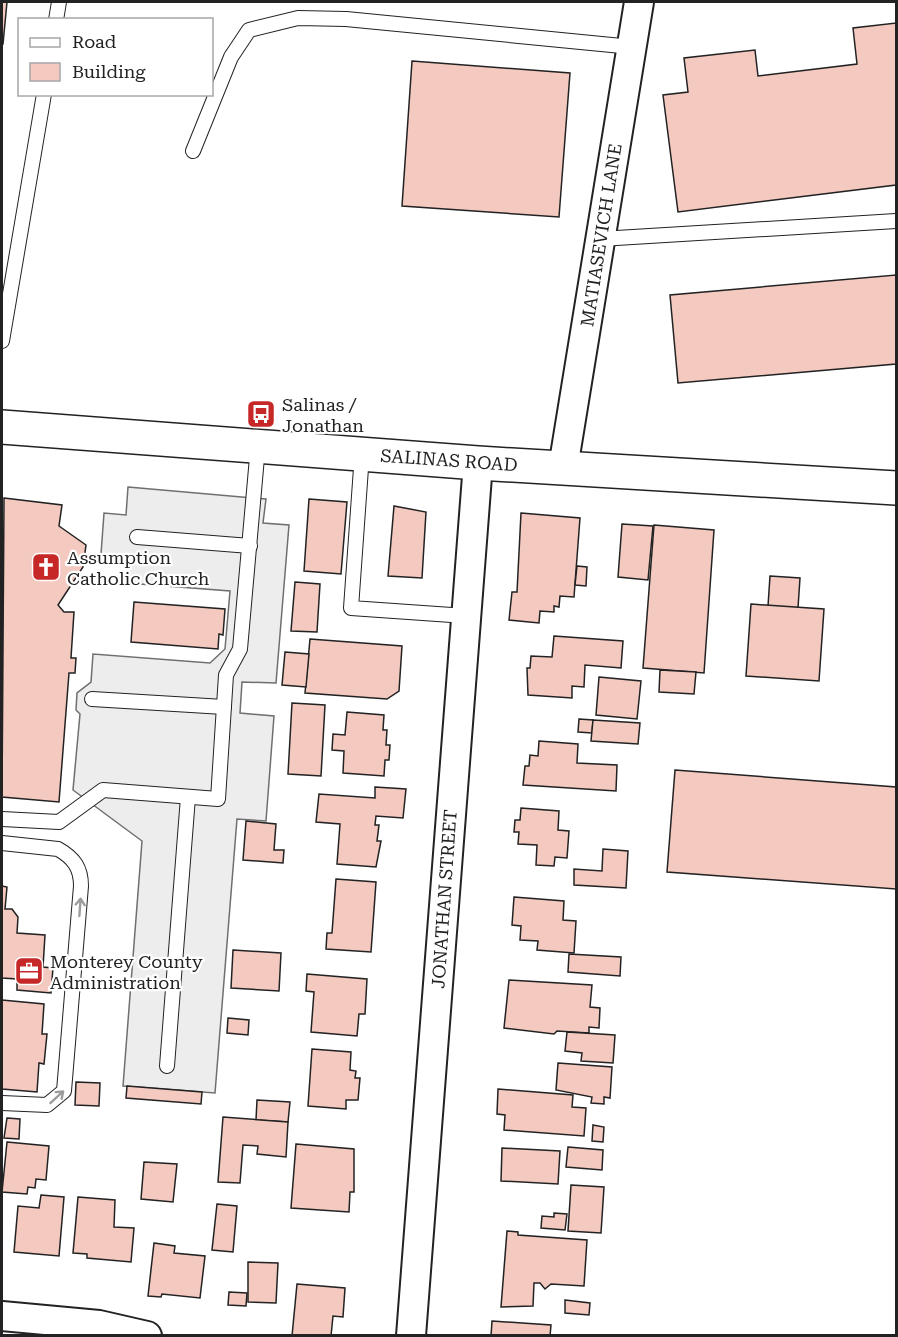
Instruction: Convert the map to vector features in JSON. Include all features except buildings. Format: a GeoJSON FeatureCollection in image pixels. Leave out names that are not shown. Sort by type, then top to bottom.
{"type":"FeatureCollection","features":[{"type":"Feature","properties":{"kind":"main road","name":"SALINAS ROAD"},"geometry":{"type":"LineString","coordinates":[[2,427],[478,463],[897,488]]}},
{"type":"Feature","properties":{"kind":"street","name":"MATIASEVICH LANE"},"geometry":{"type":"LineString","coordinates":[[563,468],[639,2]]}},
{"type":"Feature","properties":{"kind":"street","name":"JONATHAN STREET"},"geometry":{"type":"LineString","coordinates":[[411,1335],[478,463]]}},
{"type":"Feature","properties":{"kind":"street"},"geometry":{"type":"LineString","coordinates":[[2,1316],[99,1325],[147,1335]]}},
{"type":"Feature","properties":{"kind":"lane"},"geometry":{"type":"LineString","coordinates":[[56,18],[59,2]]}},
{"type":"Feature","properties":{"kind":"lane"},"geometry":{"type":"LineString","coordinates":[[193,152],[231,57],[249,30],[297,18],[346,19],[632,47]]}},
{"type":"Feature","properties":{"kind":"lane"},"geometry":{"type":"LineString","coordinates":[[2,341],[44,96]]}},
{"type":"Feature","properties":{"kind":"lane"},"geometry":{"type":"LineString","coordinates":[[600,238],[897,221]]}},
{"type":"Feature","properties":{"kind":"lane"},"geometry":{"type":"LineString","coordinates":[[2,819],[58,822],[103,790],[218,799],[226,675],[240,649],[258,446]]}},
{"type":"Feature","properties":{"kind":"lane"},"geometry":{"type":"LineString","coordinates":[[362,454],[351,608],[466,616]]}},
{"type":"Feature","properties":{"kind":"lane"},"geometry":{"type":"LineString","coordinates":[[137,537],[249,546]]}},
{"type":"Feature","properties":{"kind":"lane"},"geometry":{"type":"LineString","coordinates":[[92,699],[224,707]]}},
{"type":"Feature","properties":{"kind":"lane"},"geometry":{"type":"LineString","coordinates":[[167,1066],[188,797]]}},
{"type":"Feature","properties":{"kind":"lane"},"geometry":{"type":"LineString","coordinates":[[2,843],[58,849],[78,867],[81,886],[64,1091],[47,1105],[2,1103]]}},
{"type":"Feature","properties":{"kind":"shaded area"},"geometry":{"type":"Polygon","coordinates":[[[128,487],[266,499],[263,523],[289,525],[276,683],[242,682],[240,713],[274,716],[266,821],[237,819],[215,1093],[123,1086],[142,841],[73,790],[80,714],[76,710],[77,693],[91,682],[93,654],[210,663],[225,649],[230,591],[127,583],[129,556],[101,554],[104,513],[126,515],[128,487]]]}},
{"type":"Feature","properties":{"kind":"place","name":"Salinas / Jonathan"},"geometry":{"type":"Point","coordinates":[261,414]}},
{"type":"Feature","properties":{"kind":"place","name":"Assumption Catholic Church"},"geometry":{"type":"Point","coordinates":[46,567]}},
{"type":"Feature","properties":{"kind":"place","name":"Monterey County Administration"},"geometry":{"type":"Point","coordinates":[29,971]}}]}
